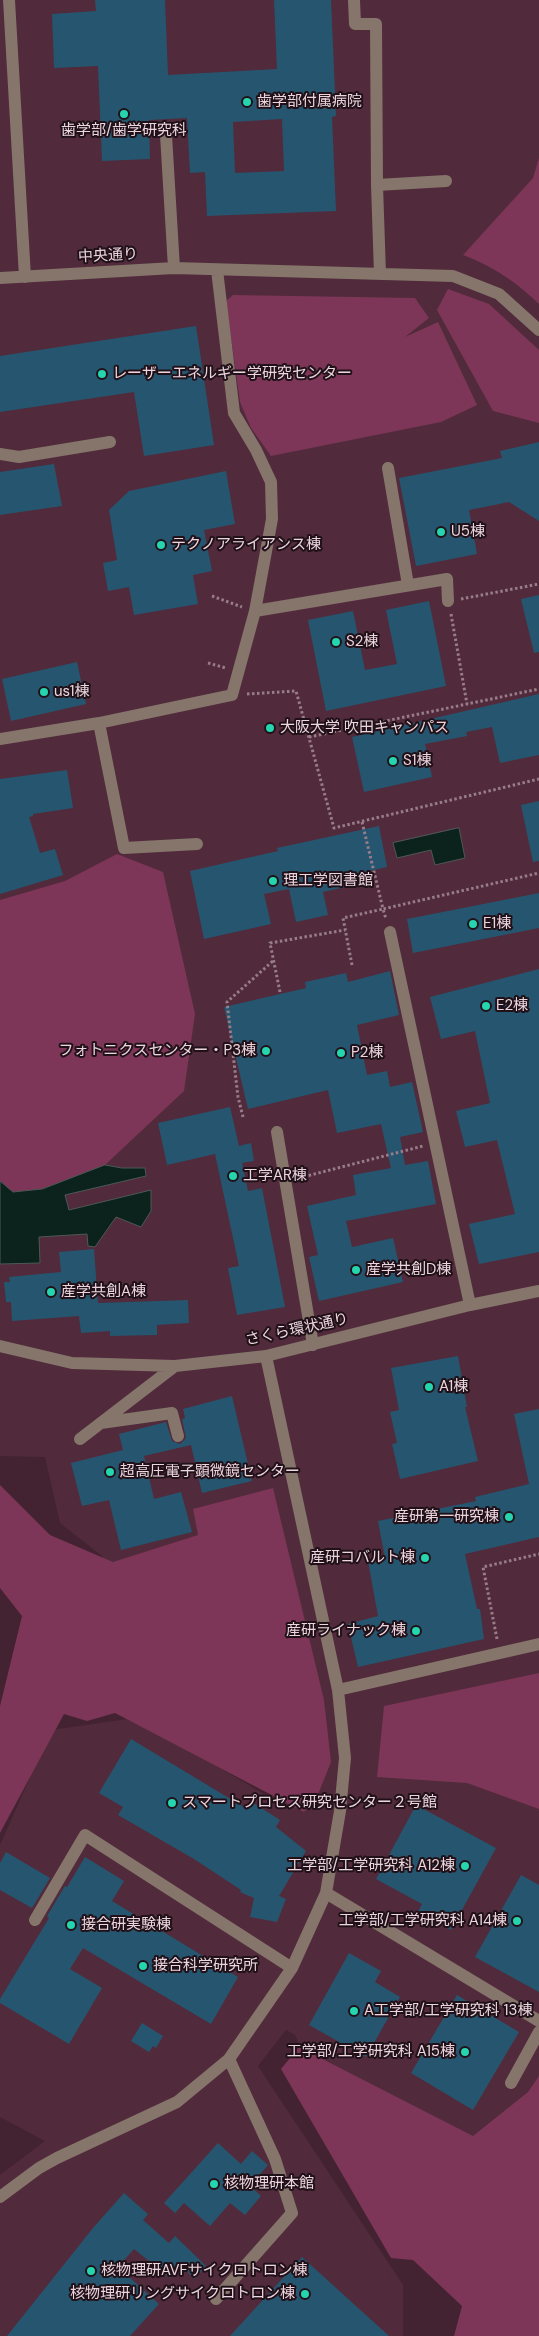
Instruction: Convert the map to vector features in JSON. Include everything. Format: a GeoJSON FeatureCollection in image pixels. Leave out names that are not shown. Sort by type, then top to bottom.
{"type":"FeatureCollection","features":[{"type":"Feature","properties":{"kind":"lane"},"geometry":{"type":"LineString","coordinates":[[9,0],[25,277]]}},
{"type":"Feature","properties":{"kind":"lane"},"geometry":{"type":"LineString","coordinates":[[354,0],[356,24],[376,24],[377,185],[380,274]]}},
{"type":"Feature","properties":{"kind":"lane"},"geometry":{"type":"LineString","coordinates":[[166,135],[174,268]]}},
{"type":"Feature","properties":{"kind":"lane"},"geometry":{"type":"LineString","coordinates":[[377,185],[446,181]]}},
{"type":"Feature","properties":{"kind":"lane","name":"中央通り"},"geometry":{"type":"LineString","coordinates":[[0,278],[174,268],[453,276],[499,294],[539,330]]}},
{"type":"Feature","properties":{"kind":"lane"},"geometry":{"type":"LineString","coordinates":[[0,739],[99,723],[232,695],[255,611],[272,518],[271,482],[256,450],[234,413],[217,270]]}},
{"type":"Feature","properties":{"kind":"lane"},"geometry":{"type":"LineString","coordinates":[[0,454],[19,457],[110,442]]}},
{"type":"Feature","properties":{"kind":"lane"},"geometry":{"type":"LineString","coordinates":[[388,468],[408,585]]}},
{"type":"Feature","properties":{"kind":"lane"},"geometry":{"type":"LineString","coordinates":[[255,611],[447,579],[448,601]]}},
{"type":"Feature","properties":{"kind":"lane"},"geometry":{"type":"LineString","coordinates":[[99,723],[124,848],[197,844]]}},
{"type":"Feature","properties":{"kind":"lane"},"geometry":{"type":"LineString","coordinates":[[390,932],[470,1305]]}},
{"type":"Feature","properties":{"kind":"lane"},"geometry":{"type":"LineString","coordinates":[[278,1132],[313,1345]]}},
{"type":"Feature","properties":{"kind":"lane","name":"さくら環状通り"},"geometry":{"type":"LineString","coordinates":[[0,1346],[72,1363],[175,1366],[266,1356],[470,1305],[539,1291]]}},
{"type":"Feature","properties":{"kind":"lane"},"geometry":{"type":"LineString","coordinates":[[0,2197],[39,2168],[57,2158],[177,2102],[229,2059],[292,1968],[326,1893],[340,1811],[345,1758],[338,1690],[266,1356]]}},
{"type":"Feature","properties":{"kind":"lane"},"geometry":{"type":"LineString","coordinates":[[80,1439],[175,1366]]}},
{"type":"Feature","properties":{"kind":"lane"},"geometry":{"type":"LineString","coordinates":[[101,1423],[172,1414],[178,1436]]}},
{"type":"Feature","properties":{"kind":"lane"},"geometry":{"type":"LineString","coordinates":[[338,1690],[539,1644]]}},
{"type":"Feature","properties":{"kind":"lane"},"geometry":{"type":"LineString","coordinates":[[35,1920],[86,1834],[292,1968]]}},
{"type":"Feature","properties":{"kind":"lane"},"geometry":{"type":"LineString","coordinates":[[326,1893],[539,2021]]}},
{"type":"Feature","properties":{"kind":"lane"},"geometry":{"type":"LineString","coordinates":[[510,2082],[539,2032]]}},
{"type":"Feature","properties":{"kind":"lane"},"geometry":{"type":"LineString","coordinates":[[216,2299],[292,2213],[275,2159],[229,2059]]}},
{"type":"Feature","properties":{"kind":"path"},"geometry":{"type":"LineString","coordinates":[[467,704],[448,601],[539,584]]}},
{"type":"Feature","properties":{"kind":"path"},"geometry":{"type":"LineString","coordinates":[[212,596],[255,611]]}},
{"type":"Feature","properties":{"kind":"path"},"geometry":{"type":"LineString","coordinates":[[309,737],[539,689]]}},
{"type":"Feature","properties":{"kind":"path"},"geometry":{"type":"LineString","coordinates":[[232,695],[296,691],[334,828],[539,779]]}},
{"type":"Feature","properties":{"kind":"path"},"geometry":{"type":"LineString","coordinates":[[362,821],[383,909]]}},
{"type":"Feature","properties":{"kind":"path"},"geometry":{"type":"LineString","coordinates":[[352,965],[343,918],[539,874]]}},
{"type":"Feature","properties":{"kind":"path"},"geometry":{"type":"LineString","coordinates":[[270,943],[345,930]]}},
{"type":"Feature","properties":{"kind":"path"},"geometry":{"type":"LineString","coordinates":[[270,943],[274,960],[280,992],[275,967],[270,943]]}},
{"type":"Feature","properties":{"kind":"path"},"geometry":{"type":"LineString","coordinates":[[243,1117],[238,1097],[227,1002],[274,960]]}},
{"type":"Feature","properties":{"kind":"path"},"geometry":{"type":"LineString","coordinates":[[287,1180],[436,1143]]}},
{"type":"Feature","properties":{"kind":"path"},"geometry":{"type":"LineString","coordinates":[[500,1653],[483,1567],[539,1554]]}},
{"type":"Feature","properties":{"kind":"shaded area","name":"大阪大学 吹田キャンパス"},"geometry":{"type":"Polygon","coordinates":[[[0,0],[539,0],[539,2086],[484,2136],[430,2152],[332,2124],[295,2035],[286,2030],[258,2066],[403,2285],[403,2336],[0,2336],[0,2175],[45,2141],[0,2117],[0,1845],[51,1730],[135,1718],[264,1794],[306,1799],[322,1786],[326,1767],[113,1591],[102,1556],[60,1523],[45,1457],[0,1456],[0,0]]]}},
{"type":"Feature","properties":{"kind":"shaded area"},"geometry":{"type":"Polygon","coordinates":[[[539,158],[539,304],[504,275],[485,264],[463,255],[533,178],[539,158]]]}},
{"type":"Feature","properties":{"kind":"shaded area"},"geometry":{"type":"Polygon","coordinates":[[[448,289],[489,304],[539,350],[539,423],[493,411],[437,310],[448,289]]]}},
{"type":"Feature","properties":{"kind":"shaded area"},"geometry":{"type":"Polygon","coordinates":[[[233,295],[415,298],[429,318],[405,337],[438,322],[477,405],[441,422],[271,456],[251,428],[240,402],[226,301],[233,295]]]}},
{"type":"Feature","properties":{"kind":"shaded area"},"geometry":{"type":"Polygon","coordinates":[[[459,828],[465,858],[435,865],[431,850],[397,858],[393,843],[459,828]]]}},
{"type":"Feature","properties":{"kind":"shaded area"},"geometry":{"type":"Polygon","coordinates":[[[117,854],[163,872],[195,1014],[184,1091],[105,1165],[42,1189],[13,1192],[0,1181],[0,900],[65,881],[117,854]]]}},
{"type":"Feature","properties":{"kind":"shaded area"},"geometry":{"type":"Polygon","coordinates":[[[105,1165],[122,1168],[145,1168],[146,1176],[65,1195],[69,1210],[151,1190],[151,1211],[141,1227],[116,1217],[95,1247],[88,1246],[87,1234],[39,1237],[40,1263],[0,1264],[0,1181],[13,1192],[42,1189],[105,1165]]]}},
{"type":"Feature","properties":{"kind":"shaded area"},"geometry":{"type":"Polygon","coordinates":[[[0,1485],[50,1535],[113,1562],[198,1535],[193,1509],[273,1488],[324,1700],[331,1762],[319,1792],[304,1812],[115,1713],[87,1721],[64,1714],[0,1833],[0,1706],[22,1616],[0,1588],[0,1485]]]}},
{"type":"Feature","properties":{"kind":"shaded area"},"geometry":{"type":"Polygon","coordinates":[[[539,1673],[539,1809],[467,1783],[377,1777],[384,1706],[539,1673]]]}},
{"type":"Feature","properties":{"kind":"shaded area"},"geometry":{"type":"Polygon","coordinates":[[[299,2047],[473,2136],[528,2092],[539,2076],[539,2336],[454,2336],[462,2306],[413,2260],[391,2258],[281,2069],[299,2047]]]}},
{"type":"Feature","properties":{"kind":"building"},"geometry":{"type":"Polygon","coordinates":[[[95,0],[165,0],[168,75],[277,69],[274,0],[331,0],[336,116],[332,117],[336,211],[207,216],[205,172],[190,173],[187,118],[149,120],[150,159],[102,161],[98,66],[54,68],[52,14],[96,11],[95,0]],[[282,119],[233,122],[235,173],[284,171],[282,119]]]}},
{"type":"Feature","properties":{"kind":"building","name":"レーザーエネルギー学研究センター"},"geometry":{"type":"Polygon","coordinates":[[[196,326],[214,445],[144,456],[134,392],[0,412],[0,356],[196,326]]]}},
{"type":"Feature","properties":{"kind":"building","name":"U5棟"},"geometry":{"type":"Polygon","coordinates":[[[539,442],[539,521],[509,502],[469,510],[477,554],[416,566],[399,478],[502,458],[500,451],[539,442]]]}},
{"type":"Feature","properties":{"kind":"building"},"geometry":{"type":"Polygon","coordinates":[[[54,464],[62,506],[0,515],[0,472],[54,464]]]}},
{"type":"Feature","properties":{"kind":"building","name":"テクノアライアンス棟"},"geometry":{"type":"Polygon","coordinates":[[[226,471],[235,524],[204,530],[212,571],[193,575],[198,604],[134,615],[129,587],[108,591],[103,563],[117,560],[109,510],[129,491],[226,471]]]}},
{"type":"Feature","properties":{"kind":"building"},"geometry":{"type":"Polygon","coordinates":[[[539,595],[539,652],[534,653],[521,599],[539,595]]]}},
{"type":"Feature","properties":{"kind":"building","name":"S2棟"},"geometry":{"type":"Polygon","coordinates":[[[429,601],[446,686],[326,711],[308,620],[353,611],[365,670],[397,664],[386,610],[429,601]]]}},
{"type":"Feature","properties":{"kind":"building","name":"us1棟"},"geometry":{"type":"Polygon","coordinates":[[[77,662],[86,704],[11,721],[2,679],[77,662]]]}},
{"type":"Feature","properties":{"kind":"building"},"geometry":{"type":"Polygon","coordinates":[[[539,694],[539,755],[500,763],[492,727],[466,732],[467,736],[425,744],[432,777],[364,792],[352,737],[539,694]]]}},
{"type":"Feature","properties":{"kind":"building"},"geometry":{"type":"Polygon","coordinates":[[[67,770],[73,808],[33,814],[33,816],[29,817],[40,853],[55,849],[63,875],[0,894],[0,779],[67,770]]]}},
{"type":"Feature","properties":{"kind":"building"},"geometry":{"type":"Polygon","coordinates":[[[539,801],[539,861],[533,862],[521,805],[539,801]]]}},
{"type":"Feature","properties":{"kind":"building","name":"理工学図書館"},"geometry":{"type":"Polygon","coordinates":[[[379,826],[387,867],[352,875],[354,885],[323,892],[328,915],[296,922],[289,889],[264,894],[271,924],[204,939],[190,871],[278,851],[277,848],[379,826]]]}},
{"type":"Feature","properties":{"kind":"building","name":"E1棟"},"geometry":{"type":"Polygon","coordinates":[[[539,893],[539,928],[413,953],[407,919],[539,893]]]}},
{"type":"Feature","properties":{"kind":"building"},"geometry":{"type":"Polygon","coordinates":[[[539,969],[539,1252],[479,1264],[469,1224],[515,1214],[497,1140],[465,1147],[456,1111],[490,1103],[475,1031],[441,1039],[430,997],[539,969]]]}},
{"type":"Feature","properties":{"kind":"building"},"geometry":{"type":"Polygon","coordinates":[[[390,971],[399,1015],[357,1025],[367,1075],[387,1071],[390,1087],[412,1082],[423,1132],[400,1137],[405,1165],[428,1161],[436,1204],[346,1221],[352,1247],[393,1238],[403,1282],[319,1301],[309,1257],[318,1255],[307,1206],[356,1195],[353,1175],[391,1168],[381,1124],[337,1133],[328,1090],[248,1109],[224,1007],[306,988],[305,982],[346,973],[348,982],[390,971]]]}},
{"type":"Feature","properties":{"kind":"building","name":"工学AR棟"},"geometry":{"type":"Polygon","coordinates":[[[230,1107],[239,1146],[251,1143],[254,1161],[242,1163],[248,1191],[262,1188],[285,1307],[237,1315],[228,1268],[239,1266],[215,1154],[167,1165],[158,1123],[230,1107]]]}},
{"type":"Feature","properties":{"kind":"building","name":"産学共創A棟"},"geometry":{"type":"Polygon","coordinates":[[[94,1249],[98,1303],[188,1300],[189,1323],[157,1325],[157,1335],[110,1336],[110,1331],[81,1333],[79,1316],[12,1321],[11,1302],[6,1302],[4,1282],[10,1282],[9,1277],[61,1272],[59,1252],[94,1249]]]}},
{"type":"Feature","properties":{"kind":"building"},"geometry":{"type":"Polygon","coordinates":[[[458,1356],[467,1407],[465,1407],[478,1461],[400,1479],[392,1444],[397,1443],[390,1412],[399,1410],[391,1368],[458,1356]]]}},
{"type":"Feature","properties":{"kind":"building","name":"超高圧電子顕微鏡センター"},"geometry":{"type":"Polygon","coordinates":[[[232,1396],[252,1481],[202,1493],[191,1445],[144,1456],[154,1499],[181,1492],[192,1532],[121,1550],[109,1500],[82,1506],[71,1463],[123,1450],[119,1434],[166,1422],[172,1441],[180,1444],[186,1438],[182,1419],[185,1418],[183,1409],[232,1396]]]}},
{"type":"Feature","properties":{"kind":"building"},"geometry":{"type":"Polygon","coordinates":[[[539,1409],[539,1537],[465,1554],[477,1609],[480,1609],[484,1639],[358,1667],[348,1624],[378,1616],[368,1561],[385,1558],[378,1521],[476,1501],[475,1497],[529,1484],[514,1414],[539,1409]]]}},
{"type":"Feature","properties":{"kind":"building"},"geometry":{"type":"Polygon","coordinates":[[[131,1739],[247,1809],[252,1802],[280,1820],[276,1827],[306,1851],[279,1896],[286,1899],[277,1922],[250,1917],[254,1898],[240,1892],[241,1890],[194,1859],[118,1815],[123,1807],[99,1793],[131,1739]]]}},
{"type":"Feature","properties":{"kind":"building","name":"工学部/工学研究科 A12棟"},"geometry":{"type":"Polygon","coordinates":[[[416,1805],[496,1848],[451,1930],[418,1912],[422,1904],[376,1879],[416,1805]]]}},
{"type":"Feature","properties":{"kind":"building"},"geometry":{"type":"Polygon","coordinates":[[[6,1852],[50,1878],[32,1908],[0,1890],[0,1863],[6,1852]]]}},
{"type":"Feature","properties":{"kind":"building"},"geometry":{"type":"Polygon","coordinates":[[[85,1857],[124,1881],[112,1901],[238,1977],[211,2024],[83,1948],[70,1969],[102,1988],[69,2044],[0,2003],[0,1999],[49,1918],[47,1916],[85,1857]]]}},
{"type":"Feature","properties":{"kind":"building","name":"工学部/工学研究科 A14棟"},"geometry":{"type":"Polygon","coordinates":[[[521,1875],[539,1885],[539,1992],[475,1957],[521,1875]]]}},
{"type":"Feature","properties":{"kind":"building","name":"A工学部/工学研究科 13棟"},"geometry":{"type":"Polygon","coordinates":[[[349,1953],[381,1971],[375,1982],[400,1997],[366,2057],[309,2025],[349,1953]]]}},
{"type":"Feature","properties":{"kind":"building","name":"工学部/工学研究科 A15棟"},"geometry":{"type":"Polygon","coordinates":[[[457,1995],[519,2032],[473,2110],[411,2073],[457,1995]]]}},
{"type":"Feature","properties":{"kind":"building"},"geometry":{"type":"Polygon","coordinates":[[[142,2023],[163,2036],[156,2048],[153,2046],[149,2052],[131,2041],[142,2023]]]}},
{"type":"Feature","properties":{"kind":"building","name":"核物理研本館"},"geometry":{"type":"Polygon","coordinates":[[[218,2143],[241,2164],[252,2151],[268,2165],[250,2186],[261,2196],[245,2215],[230,2203],[210,2226],[184,2203],[175,2213],[164,2203],[218,2143]]]}},
{"type":"Feature","properties":{"kind":"building","name":"核物理研AVFサイクロトロン棟"},"geometry":{"type":"Polygon","coordinates":[[[124,2193],[148,2214],[143,2220],[169,2243],[175,2236],[206,2266],[195,2279],[180,2265],[170,2278],[134,2249],[118,2267],[159,2304],[130,2336],[7,2336],[93,2228],[124,2193]]]}},
{"type":"Feature","properties":{"kind":"building","name":"核物理研リングサイクロトロン棟"},"geometry":{"type":"Polygon","coordinates":[[[302,2257],[389,2336],[230,2336],[302,2257]]]}},
{"type":"Feature","properties":{"kind":"place","name":"歯学部付属病院"},"geometry":{"type":"Point","coordinates":[247,102]}},
{"type":"Feature","properties":{"kind":"place","name":"歯学部/歯学研究科"},"geometry":{"type":"Point","coordinates":[124,114]}},
{"type":"Feature","properties":{"kind":"place","name":"レーザーエネルギー学研究センター"},"geometry":{"type":"Point","coordinates":[102,374]}},
{"type":"Feature","properties":{"kind":"place","name":"U5棟"},"geometry":{"type":"Point","coordinates":[441,532]}},
{"type":"Feature","properties":{"kind":"place","name":"テクノアライアンス棟"},"geometry":{"type":"Point","coordinates":[161,545]}},
{"type":"Feature","properties":{"kind":"place","name":"S2棟"},"geometry":{"type":"Point","coordinates":[336,642]}},
{"type":"Feature","properties":{"kind":"place","name":"us1棟"},"geometry":{"type":"Point","coordinates":[44,692]}},
{"type":"Feature","properties":{"kind":"place","name":"大阪大学 吹田キャンパス"},"geometry":{"type":"Point","coordinates":[270,728]}},
{"type":"Feature","properties":{"kind":"place","name":"S1棟"},"geometry":{"type":"Point","coordinates":[393,761]}},
{"type":"Feature","properties":{"kind":"place","name":"理工学図書館"},"geometry":{"type":"Point","coordinates":[273,881]}},
{"type":"Feature","properties":{"kind":"place","name":"E1棟"},"geometry":{"type":"Point","coordinates":[473,924]}},
{"type":"Feature","properties":{"kind":"place","name":"E2棟"},"geometry":{"type":"Point","coordinates":[486,1006]}},
{"type":"Feature","properties":{"kind":"place","name":"フォトニクスセンター・P3棟"},"geometry":{"type":"Point","coordinates":[266,1051]}},
{"type":"Feature","properties":{"kind":"place","name":"P2棟"},"geometry":{"type":"Point","coordinates":[341,1053]}},
{"type":"Feature","properties":{"kind":"place","name":"工学AR棟"},"geometry":{"type":"Point","coordinates":[233,1176]}},
{"type":"Feature","properties":{"kind":"place","name":"産学共創D棟"},"geometry":{"type":"Point","coordinates":[356,1270]}},
{"type":"Feature","properties":{"kind":"place","name":"産学共創A棟"},"geometry":{"type":"Point","coordinates":[51,1292]}},
{"type":"Feature","properties":{"kind":"place","name":"A1棟"},"geometry":{"type":"Point","coordinates":[429,1387]}},
{"type":"Feature","properties":{"kind":"place","name":"超高圧電子顕微鏡センター"},"geometry":{"type":"Point","coordinates":[110,1472]}},
{"type":"Feature","properties":{"kind":"place","name":"産研第一研究棟"},"geometry":{"type":"Point","coordinates":[509,1517]}},
{"type":"Feature","properties":{"kind":"place","name":"産研コバルト棟"},"geometry":{"type":"Point","coordinates":[425,1558]}},
{"type":"Feature","properties":{"kind":"place","name":"産研ライナック棟"},"geometry":{"type":"Point","coordinates":[416,1631]}},
{"type":"Feature","properties":{"kind":"place","name":"スマートプロセス研究センター２号館"},"geometry":{"type":"Point","coordinates":[172,1803]}},
{"type":"Feature","properties":{"kind":"place","name":"工学部/工学研究科 A12棟"},"geometry":{"type":"Point","coordinates":[465,1866]}},
{"type":"Feature","properties":{"kind":"place","name":"工学部/工学研究科 A14棟"},"geometry":{"type":"Point","coordinates":[517,1921]}},
{"type":"Feature","properties":{"kind":"place","name":"接合研実験棟"},"geometry":{"type":"Point","coordinates":[71,1925]}},
{"type":"Feature","properties":{"kind":"place","name":"接合科学研究所"},"geometry":{"type":"Point","coordinates":[143,1966]}},
{"type":"Feature","properties":{"kind":"place","name":"A工学部/工学研究科 13棟"},"geometry":{"type":"Point","coordinates":[354,2011]}},
{"type":"Feature","properties":{"kind":"place","name":"工学部/工学研究科 A15棟"},"geometry":{"type":"Point","coordinates":[465,2052]}},
{"type":"Feature","properties":{"kind":"place","name":"核物理研本館"},"geometry":{"type":"Point","coordinates":[214,2184]}},
{"type":"Feature","properties":{"kind":"place","name":"核物理研AVFサイクロトロン棟"},"geometry":{"type":"Point","coordinates":[91,2271]}},
{"type":"Feature","properties":{"kind":"place","name":"核物理研リングサイクロトロン棟"},"geometry":{"type":"Point","coordinates":[305,2294]}}]}
